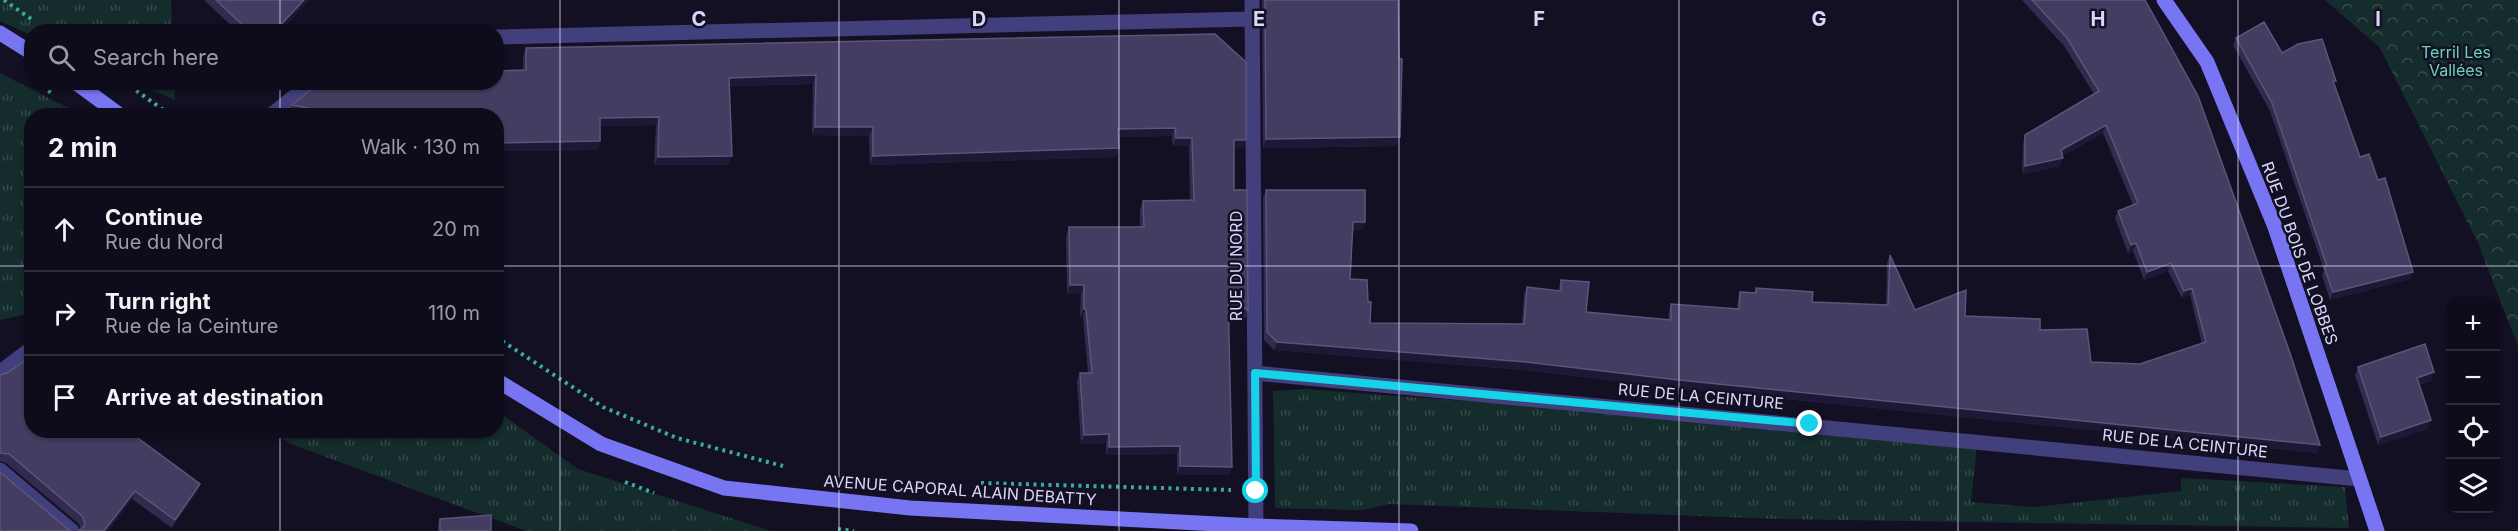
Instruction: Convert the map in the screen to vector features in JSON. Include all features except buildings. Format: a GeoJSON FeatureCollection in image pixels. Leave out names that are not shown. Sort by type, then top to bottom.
{"type":"FeatureCollection","features":[{"type":"Feature","properties":{"kind":"main road","name":"RUE DU BOIS DE LOBBES"},"geometry":{"type":"LineString","coordinates":[[2163,0],[2207,62],[2275,227],[2377,531]]}},
{"type":"Feature","properties":{"kind":"main road"},"geometry":{"type":"LineString","coordinates":[[0,33],[24,48]]}},
{"type":"Feature","properties":{"kind":"main road"},"geometry":{"type":"LineString","coordinates":[[86,90],[110,108]]}},
{"type":"Feature","properties":{"kind":"main road","name":"AVENUE CAPORAL ALAIN DEBATTY"},"geometry":{"type":"LineString","coordinates":[[504,385],[601,444],[724,488],[910,508],[1256,529],[1411,531]]}},
{"type":"Feature","properties":{"kind":"street","name":"RUE DU NORD"},"geometry":{"type":"LineString","coordinates":[[1252,0],[1256,529]]}},
{"type":"Feature","properties":{"kind":"street"},"geometry":{"type":"LineString","coordinates":[[504,37],[1252,19]]}},
{"type":"Feature","properties":{"kind":"street"},"geometry":{"type":"LineString","coordinates":[[280,108],[303,90]]}},
{"type":"Feature","properties":{"kind":"street"},"geometry":{"type":"LineString","coordinates":[[0,372],[24,354]]}},
{"type":"Feature","properties":{"kind":"street","name":"RUE DE LA CEINTURE"},"geometry":{"type":"LineString","coordinates":[[1255,373],[2359,478]]}},
{"type":"Feature","properties":{"kind":"street"},"geometry":{"type":"LineString","coordinates":[[0,470],[72,531]]}},
{"type":"Feature","properties":{"kind":"path"},"geometry":{"type":"LineString","coordinates":[[4,0],[39,24]]}},
{"type":"Feature","properties":{"kind":"path"},"geometry":{"type":"LineString","coordinates":[[135,90],[158,108]]}},
{"type":"Feature","properties":{"kind":"path"},"geometry":{"type":"LineString","coordinates":[[504,342],[603,407],[677,438],[788,467]]}},
{"type":"Feature","properties":{"kind":"path"},"geometry":{"type":"LineString","coordinates":[[973,483],[1256,491]]}},
{"type":"Feature","properties":{"kind":"green space"},"geometry":{"type":"Polygon","coordinates":[[[0,0],[171,0],[172,24],[24,24],[24,32],[0,21],[0,0]]]}},
{"type":"Feature","properties":{"kind":"green space","name":"Terril Les Vallées"},"geometry":{"type":"Polygon","coordinates":[[[2325,0],[2518,0],[2518,346],[2478,243],[2380,48],[2325,0]]]}},
{"type":"Feature","properties":{"kind":"green space"},"geometry":{"type":"Polygon","coordinates":[[[0,73],[24,85],[24,90],[33,90],[68,108],[24,108],[24,314],[0,320],[0,73]]]}},
{"type":"Feature","properties":{"kind":"green space"},"geometry":{"type":"Polygon","coordinates":[[[152,90],[174,90],[175,100],[152,90]]]}},
{"type":"Feature","properties":{"kind":"green space"},"geometry":{"type":"Polygon","coordinates":[[[1304,389],[1692,418],[1977,446],[1971,502],[2035,507],[2181,491],[2181,478],[2345,487],[2349,528],[1778,519],[1390,504],[1362,510],[1275,508],[1273,391],[1304,389]]]}},
{"type":"Feature","properties":{"kind":"green space"},"geometry":{"type":"Polygon","coordinates":[[[504,416],[578,469],[771,531],[526,531],[291,444],[281,438],[504,438],[504,416]]]}},
{"type":"Feature","properties":{"kind":"route"},"geometry":{"type":"LineString","coordinates":[[1256,491],[1255,373],[1810,424]]}}]}
